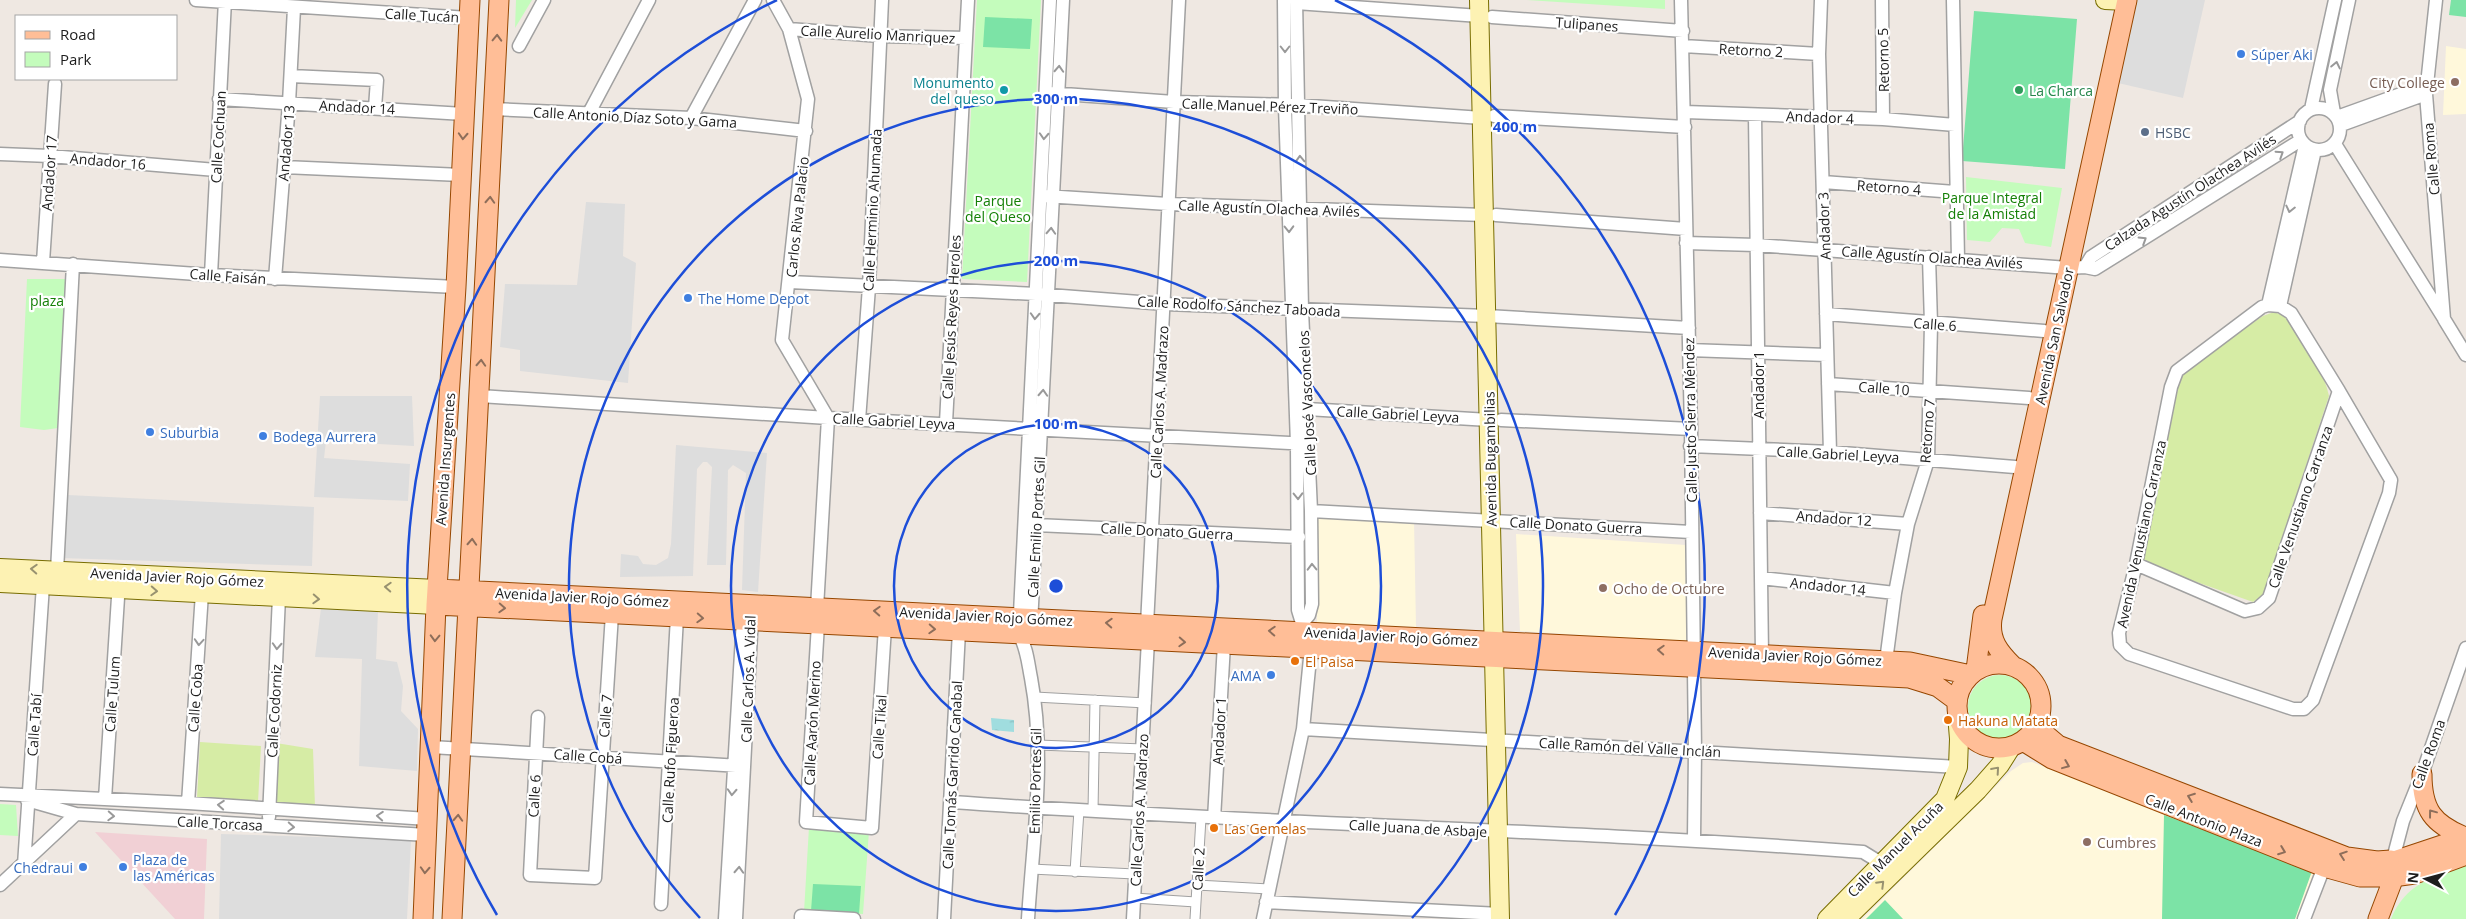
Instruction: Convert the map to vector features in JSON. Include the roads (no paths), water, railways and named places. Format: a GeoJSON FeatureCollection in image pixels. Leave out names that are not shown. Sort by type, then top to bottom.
{"type":"FeatureCollection","features":[{"type":"Feature","properties":{"kind":"main road"},"geometry":{"type":"LineString","coordinates":[[452,919],[499,0]]}},
{"type":"Feature","properties":{"kind":"main road"},"geometry":{"type":"LineString","coordinates":[[2105,0],[2121,0]]}},
{"type":"Feature","properties":{"kind":"main road","name":"Avenida San Salvador"},"geometry":{"type":"LineString","coordinates":[[2013,666],[1998,650],[1992,638],[1991,627],[2070,267],[2121,0]]}},
{"type":"Feature","properties":{"kind":"main road","name":"Avenida Bugambilias"},"geometry":{"type":"LineString","coordinates":[[1486,8],[1504,832],[1504,917]]}},
{"type":"Feature","properties":{"kind":"main road","name":"Avenida Insurgentes"},"geometry":{"type":"LineString","coordinates":[[423,919],[437,597],[456,287],[469,9]]}},
{"type":"Feature","properties":{"kind":"main road"},"geometry":{"type":"LineString","coordinates":[[465,88],[495,90]]}},
{"type":"Feature","properties":{"kind":"main road","name":"Avenida San Salvador"},"geometry":{"type":"LineString","coordinates":[[1974,673],[1982,618],[2044,331],[2070,267]]}},
{"type":"Feature","properties":{"kind":"main road","name":"Avenida Javier Rojo Gómez"},"geometry":{"type":"LineString","coordinates":[[0,568],[57,570],[202,593],[279,597],[437,597]]}},
{"type":"Feature","properties":{"kind":"main road","name":"Avenida Javier Rojo Gómez"},"geometry":{"type":"LineString","coordinates":[[0,583],[43,586],[119,581],[749,615],[817,616],[1025,630]]}},
{"type":"Feature","properties":{"kind":"main road","name":"Avenida Javier Rojo Gómez"},"geometry":{"type":"LineString","coordinates":[[469,599],[612,614],[677,617],[749,615]]}},
{"type":"Feature","properties":{"kind":"main road","name":"Avenida Javier Rojo Gómez"},"geometry":{"type":"LineString","coordinates":[[817,616],[885,627],[959,631],[1025,630],[1305,635],[1500,650],[1974,673]]}},
{"type":"Feature","properties":{"kind":"main road","name":"Avenida Javier Rojo Gómez"},"geometry":{"type":"LineString","coordinates":[[1148,632],[1224,644],[1305,635]]}},
{"type":"Feature","properties":{"kind":"main road","name":"Avenida Javier Rojo Gómez"},"geometry":{"type":"LineString","coordinates":[[1693,659],[1762,655],[1886,661],[1909,670],[1938,687],[1957,707]]}},
{"type":"Feature","properties":{"kind":"main road"},"geometry":{"type":"LineString","coordinates":[[1988,665],[2013,666],[2024,672],[2033,682],[2039,693],[2041,706],[2039,718],[2033,731],[2018,744],[2001,749],[1986,747],[1973,740],[1963,728],[1957,707],[1960,691],[1974,673],[1988,665]]}},
{"type":"Feature","properties":{"kind":"main road","name":"Calle Manuel Acuña"},"geometry":{"type":"LineString","coordinates":[[1827,919],[1941,804],[1951,788],[1958,767],[1957,707]]}},
{"type":"Feature","properties":{"kind":"main road","name":"Calle Antonio Plaza"},"geometry":{"type":"LineString","coordinates":[[2039,718],[2045,734],[2058,745],[2348,857],[2377,861],[2415,874],[2466,855]]}},
{"type":"Feature","properties":{"kind":"main road","name":"Calle Antonio Plaza"},"geometry":{"type":"LineString","coordinates":[[2018,744],[2324,867],[2360,877],[2394,868],[2466,837]]}},
{"type":"Feature","properties":{"kind":"main road","name":"Calle Manuel Acuña"},"geometry":{"type":"LineString","coordinates":[[1846,919],[1978,790],[2018,744]]}},
{"type":"Feature","properties":{"kind":"main road"},"geometry":{"type":"LineString","coordinates":[[2422,774],[2422,792],[2428,809],[2444,828],[2466,837]]}},
{"type":"Feature","properties":{"kind":"main road"},"geometry":{"type":"LineString","coordinates":[[2378,919],[2394,868]]}},
{"type":"Feature","properties":{"kind":"street","name":"Calle Tucán"},"geometry":{"type":"LineString","coordinates":[[196,0],[294,8],[469,9]]}},
{"type":"Feature","properties":{"kind":"street"},"geometry":{"type":"LineString","coordinates":[[519,46],[544,0]]}},
{"type":"Feature","properties":{"kind":"street"},"geometry":{"type":"LineString","coordinates":[[589,114],[649,0]]}},
{"type":"Feature","properties":{"kind":"street"},"geometry":{"type":"LineString","coordinates":[[691,118],[755,0]]}},
{"type":"Feature","properties":{"kind":"street","name":"Carlos Riva Palacio"},"geometry":{"type":"LineString","coordinates":[[773,0],[789,29],[808,99],[790,282],[782,340],[828,418]]}},
{"type":"Feature","properties":{"kind":"street","name":"Calle Herminio Ahumada"},"geometry":{"type":"LineString","coordinates":[[859,420],[869,287],[882,0]]}},
{"type":"Feature","properties":{"kind":"street","name":"Calle Jesús Reyes Heroles"},"geometry":{"type":"LineString","coordinates":[[946,424],[968,0]]}},
{"type":"Feature","properties":{"kind":"street","name":"Calle Emilio Portes Gil"},"geometry":{"type":"LineString","coordinates":[[1050,0],[1052,93]]}},
{"type":"Feature","properties":{"kind":"street","name":"Calle Emilio Portes Gil"},"geometry":{"type":"LineString","coordinates":[[1025,630],[1052,93],[1063,0]]}},
{"type":"Feature","properties":{"kind":"street","name":"Calle Carlos A. Madrazo"},"geometry":{"type":"LineString","coordinates":[[1133,919],[1146,702],[1151,530],[1165,304],[1168,204],[1179,0]]}},
{"type":"Feature","properties":{"kind":"street","name":"Calle Justo Sierra Méndez"},"geometry":{"type":"LineString","coordinates":[[1681,0],[1691,429],[1695,750],[1694,839]]}},
{"type":"Feature","properties":{"kind":"street","name":"Andador 3"},"geometry":{"type":"LineString","coordinates":[[1821,0],[1818,54],[1830,452]]}},
{"type":"Feature","properties":{"kind":"street","name":"Retorno 5"},"geometry":{"type":"LineString","coordinates":[[1882,0],[1883,119]]}},
{"type":"Feature","properties":{"kind":"street"},"geometry":{"type":"LineString","coordinates":[[1953,0],[1956,125],[1955,192],[1958,258]]}},
{"type":"Feature","properties":{"kind":"street"},"geometry":{"type":"LineString","coordinates":[[2335,0],[2311,109],[2300,121],[2298,134],[2307,145],[2326,150],[2335,144],[2341,132],[2330,90],[2349,0]]}},
{"type":"Feature","properties":{"kind":"street","name":"Calle Roma"},"geometry":{"type":"LineString","coordinates":[[2436,0],[2426,90],[2444,319]]}},
{"type":"Feature","properties":{"kind":"street","name":"Calle Cochuan"},"geometry":{"type":"LineString","coordinates":[[211,275],[225,1]]}},
{"type":"Feature","properties":{"kind":"street","name":"Tulipanes"},"geometry":{"type":"LineString","coordinates":[[1292,1],[1486,8],[1682,31]]}},
{"type":"Feature","properties":{"kind":"street","name":"Calle José Vasconcelos"},"geometry":{"type":"LineString","coordinates":[[1263,919],[1303,729],[1305,635],[1312,604],[1311,511],[1303,444],[1296,310],[1291,106],[1292,1]]}},
{"type":"Feature","properties":{"kind":"street","name":"Andador 13"},"geometry":{"type":"LineString","coordinates":[[275,278],[291,76],[294,8]]}},
{"type":"Feature","properties":{"kind":"street","name":"Calle Aurelio Manriquez"},"geometry":{"type":"LineString","coordinates":[[789,29],[880,36],[966,38]]}},
{"type":"Feature","properties":{"kind":"street","name":"Retorno 2"},"geometry":{"type":"LineString","coordinates":[[1683,46],[1818,54]]}},
{"type":"Feature","properties":{"kind":"street","name":"Andador 14"},"geometry":{"type":"LineString","coordinates":[[291,76],[377,80],[375,108]]}},
{"type":"Feature","properties":{"kind":"street","name":"Andador 17"},"geometry":{"type":"LineString","coordinates":[[43,262],[55,84]]}},
{"type":"Feature","properties":{"kind":"street"},"geometry":{"type":"LineString","coordinates":[[2337,119],[2426,90]]}},
{"type":"Feature","properties":{"kind":"street","name":"Calle Manuel Pérez Treviño"},"geometry":{"type":"LineString","coordinates":[[1052,93],[1174,102],[1291,106],[1685,127]]}},
{"type":"Feature","properties":{"kind":"street","name":"Andador 14"},"geometry":{"type":"LineString","coordinates":[[219,99],[464,114]]}},
{"type":"Feature","properties":{"kind":"street"},"geometry":{"type":"LineString","coordinates":[[2311,109],[2323,108],[2337,119]]}},
{"type":"Feature","properties":{"kind":"street","name":"Calle Antonio Díaz Soto y Gama"},"geometry":{"type":"LineString","coordinates":[[494,109],[691,118],[806,131]]}},
{"type":"Feature","properties":{"kind":"street","name":"Andador 4"},"geometry":{"type":"LineString","coordinates":[[1685,112],[1883,119],[1956,125]]}},
{"type":"Feature","properties":{"kind":"street","name":"Andador 1"},"geometry":{"type":"LineString","coordinates":[[1755,115],[1762,655]]}},
{"type":"Feature","properties":{"kind":"street","name":"Calzada Agustín Olachea Avilés"},"geometry":{"type":"LineString","coordinates":[[2070,267],[2091,256],[2300,121]]}},
{"type":"Feature","properties":{"kind":"street","name":"Calle Roma"},"geometry":{"type":"LineString","coordinates":[[2335,144],[2466,355]]}},
{"type":"Feature","properties":{"kind":"street"},"geometry":{"type":"LineString","coordinates":[[2307,145],[2274,305],[2291,313],[2339,391]]}},
{"type":"Feature","properties":{"kind":"street","name":"Calzada Agustín Olachea Avilés"},"geometry":{"type":"LineString","coordinates":[[2070,267],[2095,269],[2307,145]]}},
{"type":"Feature","properties":{"kind":"street","name":"Andador 16"},"geometry":{"type":"LineString","coordinates":[[0,154],[50,156],[216,170]]}},
{"type":"Feature","properties":{"kind":"street"},"geometry":{"type":"LineString","coordinates":[[284,167],[461,175]]}},
{"type":"Feature","properties":{"kind":"street","name":"Retorno 4"},"geometry":{"type":"LineString","coordinates":[[1823,182],[1955,192]]}},
{"type":"Feature","properties":{"kind":"street","name":"Calle Agustín Olachea Avilés"},"geometry":{"type":"LineString","coordinates":[[1047,196],[1168,204],[1490,215],[1686,229]]}},
{"type":"Feature","properties":{"kind":"street","name":"Calle Agustín Olachea Avilés"},"geometry":{"type":"LineString","coordinates":[[1686,243],[1756,245],[2070,267]]}},
{"type":"Feature","properties":{"kind":"street","name":"Retorno 7"},"geometry":{"type":"LineString","coordinates":[[1886,661],[1895,593],[1908,524],[1928,460],[1931,324],[1930,258]]}},
{"type":"Feature","properties":{"kind":"street","name":"Calle Faisán"},"geometry":{"type":"LineString","coordinates":[[0,260],[211,275],[456,287]]}},
{"type":"Feature","properties":{"kind":"street"},"geometry":{"type":"LineString","coordinates":[[57,570],[73,264]]}},
{"type":"Feature","properties":{"kind":"street","name":"Calle Rodolfo Sánchez Taboada"},"geometry":{"type":"LineString","coordinates":[[790,282],[1042,295],[1165,304],[1492,317],[1689,328]]}},
{"type":"Feature","properties":{"kind":"street","name":"Avenida Venustiano Carranza"},"geometry":{"type":"LineString","coordinates":[[2274,305],[2247,318],[2177,371],[2171,387],[2136,564],[2120,633],[2120,645],[2129,654],[2293,709],[2304,709],[2313,700],[2389,493],[2390,480],[2339,391]]}},
{"type":"Feature","properties":{"kind":"street","name":"Calle José Vasconcelos"},"geometry":{"type":"LineString","coordinates":[[1296,310],[1307,409],[1303,444],[1298,610],[1305,635]]}},
{"type":"Feature","properties":{"kind":"street","name":"Calle 6"},"geometry":{"type":"LineString","coordinates":[[1826,314],[1931,324],[2044,331]]}},
{"type":"Feature","properties":{"kind":"street"},"geometry":{"type":"LineString","coordinates":[[1689,350],[1827,355]]}},
{"type":"Feature","properties":{"kind":"street","name":"Calle 10"},"geometry":{"type":"LineString","coordinates":[[1828,384],[2029,398]]}},
{"type":"Feature","properties":{"kind":"street","name":"Calle Venustiano Carranza"},"geometry":{"type":"LineString","coordinates":[[2136,564],[2245,610],[2258,608],[2269,598],[2339,391]]}},
{"type":"Feature","properties":{"kind":"street","name":"Calle Gabriel Leyva"},"geometry":{"type":"LineString","coordinates":[[480,396],[859,420],[1303,444]]}},
{"type":"Feature","properties":{"kind":"street","name":"Calle Gabriel Leyva"},"geometry":{"type":"LineString","coordinates":[[1307,409],[1691,429]]}},
{"type":"Feature","properties":{"kind":"street"},"geometry":{"type":"LineString","coordinates":[[817,616],[828,418]]}},
{"type":"Feature","properties":{"kind":"street","name":"Calle Emilio Portes Gil"},"geometry":{"type":"LineString","coordinates":[[1025,630],[1036,525],[1035,429]]}},
{"type":"Feature","properties":{"kind":"street","name":"Calle Gabriel Leyva"},"geometry":{"type":"LineString","coordinates":[[1690,446],[1830,452],[2014,467]]}},
{"type":"Feature","properties":{"kind":"street","name":"Calle Donato Guerra"},"geometry":{"type":"LineString","coordinates":[[1311,511],[1691,532]]}},
{"type":"Feature","properties":{"kind":"street","name":"Andador 12"},"geometry":{"type":"LineString","coordinates":[[1760,513],[1908,524]]}},
{"type":"Feature","properties":{"kind":"street","name":"Calle Donato Guerra"},"geometry":{"type":"LineString","coordinates":[[1036,525],[1299,537]]}},
{"type":"Feature","properties":{"kind":"street","name":"Andador 14"},"geometry":{"type":"LineString","coordinates":[[1761,578],[1895,593]]}},
{"type":"Feature","properties":{"kind":"street","name":"Calle Tulum"},"geometry":{"type":"LineString","coordinates":[[105,799],[119,581]]}},
{"type":"Feature","properties":{"kind":"street","name":"Calle Tabí"},"geometry":{"type":"LineString","coordinates":[[24,865],[43,586]]}},
{"type":"Feature","properties":{"kind":"street","name":"Calle Coba"},"geometry":{"type":"LineString","coordinates":[[188,803],[202,593]]}},
{"type":"Feature","properties":{"kind":"street","name":"Calle Codorniz"},"geometry":{"type":"LineString","coordinates":[[269,826],[279,597]]}},
{"type":"Feature","properties":{"kind":"street","name":"Calle 7"},"geometry":{"type":"LineString","coordinates":[[594,878],[612,614]]}},
{"type":"Feature","properties":{"kind":"street","name":"Calle Carlos A. Vidal"},"geometry":{"type":"LineString","coordinates":[[725,919],[739,766],[749,615]]}},
{"type":"Feature","properties":{"kind":"street","name":"Calle Aarón Merino"},"geometry":{"type":"LineString","coordinates":[[817,616],[806,822],[872,828]]}},
{"type":"Feature","properties":{"kind":"street","name":"Calle Rufo Figueroa"},"geometry":{"type":"LineString","coordinates":[[661,904],[677,617]]}},
{"type":"Feature","properties":{"kind":"street","name":"Calle Tikal"},"geometry":{"type":"LineString","coordinates":[[872,828],[885,627]]}},
{"type":"Feature","properties":{"kind":"street","name":"Emilio Portes Gil"},"geometry":{"type":"LineString","coordinates":[[1025,630],[1035,697],[1038,744],[1038,808],[1028,919]]}},
{"type":"Feature","properties":{"kind":"street","name":"Calle Tomás Garrido Canabal"},"geometry":{"type":"LineString","coordinates":[[944,919],[952,802],[959,631]]}},
{"type":"Feature","properties":{"kind":"street","name":"Andador 1"},"geometry":{"type":"LineString","coordinates":[[1214,819],[1224,644]]}},
{"type":"Feature","properties":{"kind":"street","name":"Calle Roma"},"geometry":{"type":"LineString","coordinates":[[2394,868],[2403,821],[2422,774],[2466,648]]}},
{"type":"Feature","properties":{"kind":"street"},"geometry":{"type":"LineString","coordinates":[[1035,697],[1146,702]]}},
{"type":"Feature","properties":{"kind":"street"},"geometry":{"type":"LineString","coordinates":[[1093,810],[1095,700]]}},
{"type":"Feature","properties":{"kind":"street","name":"Calle 6"},"geometry":{"type":"LineString","coordinates":[[538,717],[530,875],[594,878]]}},
{"type":"Feature","properties":{"kind":"street","name":"Calle Ramón del Valle Inclán"},"geometry":{"type":"LineString","coordinates":[[1303,729],[1695,750],[1958,767]]}},
{"type":"Feature","properties":{"kind":"street"},"geometry":{"type":"LineString","coordinates":[[1038,744],[1143,750]]}},
{"type":"Feature","properties":{"kind":"street","name":"Calle Cobá"},"geometry":{"type":"LineString","coordinates":[[431,747],[739,766]]}},
{"type":"Feature","properties":{"kind":"street","name":"Calle Carlos A. Vidal"},"geometry":{"type":"LineString","coordinates":[[736,919],[739,766]]}},
{"type":"Feature","properties":{"kind":"street","name":"Calle Torcasa"},"geometry":{"type":"LineString","coordinates":[[0,794],[16,795],[76,814],[269,826],[428,827]]}},
{"type":"Feature","properties":{"kind":"street","name":"Calle Torcasa"},"geometry":{"type":"LineString","coordinates":[[29,799],[105,799],[188,803],[269,809],[428,827]]}},
{"type":"Feature","properties":{"kind":"street","name":"Calle Juana de Asbaje"},"geometry":{"type":"LineString","coordinates":[[952,802],[1214,819],[1694,839],[1863,852],[1881,863]]}},
{"type":"Feature","properties":{"kind":"street"},"geometry":{"type":"LineString","coordinates":[[1075,872],[1079,810]]}},
{"type":"Feature","properties":{"kind":"street"},"geometry":{"type":"LineString","coordinates":[[0,885],[24,865],[76,814]]}},
{"type":"Feature","properties":{"kind":"street","name":"Calle 2"},"geometry":{"type":"LineString","coordinates":[[1194,919],[1200,818]]}},
{"type":"Feature","properties":{"kind":"street"},"geometry":{"type":"LineString","coordinates":[[2304,919],[2324,867]]}},
{"type":"Feature","properties":{"kind":"street"},"geometry":{"type":"LineString","coordinates":[[1031,869],[1136,874]]}},
{"type":"Feature","properties":{"kind":"street"},"geometry":{"type":"LineString","coordinates":[[1197,885],[1267,895],[1504,917]]}},
{"type":"Feature","properties":{"kind":"street"},"geometry":{"type":"LineString","coordinates":[[1134,898],[1196,902]]}},
{"type":"Feature","properties":{"kind":"street"},"geometry":{"type":"LineString","coordinates":[[801,917],[854,919]]}},
{"type":"Feature","properties":{"kind":"water"},"geometry":{"type":"Polygon","coordinates":[[[991,718],[1014,720],[1014,732],[992,730],[991,718]]]}},
{"type":"Feature","properties":{"kind":"place","name":"Súper Aki"},"geometry":{"type":"Point","coordinates":[2241,54]}},
{"type":"Feature","properties":{"kind":"place","name":"City College"},"geometry":{"type":"Point","coordinates":[2455,82]}},
{"type":"Feature","properties":{"kind":"place","name":"Monumento del queso"},"geometry":{"type":"Point","coordinates":[1004,90]}},
{"type":"Feature","properties":{"kind":"place","name":"La Charca"},"geometry":{"type":"Point","coordinates":[2019,90]}},
{"type":"Feature","properties":{"kind":"place","name":"HSBC"},"geometry":{"type":"Point","coordinates":[2145,132]}},
{"type":"Feature","properties":{"kind":"place","name":"The Home Depot"},"geometry":{"type":"Point","coordinates":[688,298]}},
{"type":"Feature","properties":{"kind":"place","name":"Suburbia"},"geometry":{"type":"Point","coordinates":[150,432]}},
{"type":"Feature","properties":{"kind":"place","name":"Bodega Aurrera"},"geometry":{"type":"Point","coordinates":[263,436]}},
{"type":"Feature","properties":{"kind":"place","name":"Ocho de Octubre"},"geometry":{"type":"Point","coordinates":[1603,588]}},
{"type":"Feature","properties":{"kind":"place","name":"El Paisa"},"geometry":{"type":"Point","coordinates":[1295,661]}},
{"type":"Feature","properties":{"kind":"place","name":"AMA"},"geometry":{"type":"Point","coordinates":[1271,675]}},
{"type":"Feature","properties":{"kind":"place","name":"Hakuna Matata"},"geometry":{"type":"Point","coordinates":[1948,720]}},
{"type":"Feature","properties":{"kind":"place","name":"Las Gemelas"},"geometry":{"type":"Point","coordinates":[1214,828]}},
{"type":"Feature","properties":{"kind":"place","name":"Cumbres"},"geometry":{"type":"Point","coordinates":[2087,842]}},
{"type":"Feature","properties":{"kind":"place","name":"Chedraui"},"geometry":{"type":"Point","coordinates":[83,867]}},
{"type":"Feature","properties":{"kind":"place","name":"Plaza de las Américas"},"geometry":{"type":"Point","coordinates":[123,867]}},
{"type":"Feature","properties":{"kind":"park label","name":"Parque Integral de la Amistad"},"geometry":{"type":"Point","coordinates":[1992,206]}},
{"type":"Feature","properties":{"kind":"park label","name":"Parque del Queso"},"geometry":{"type":"Point","coordinates":[998,208]}},
{"type":"Feature","properties":{"kind":"park label","name":"plaza"},"geometry":{"type":"Point","coordinates":[47,300]}}]}
